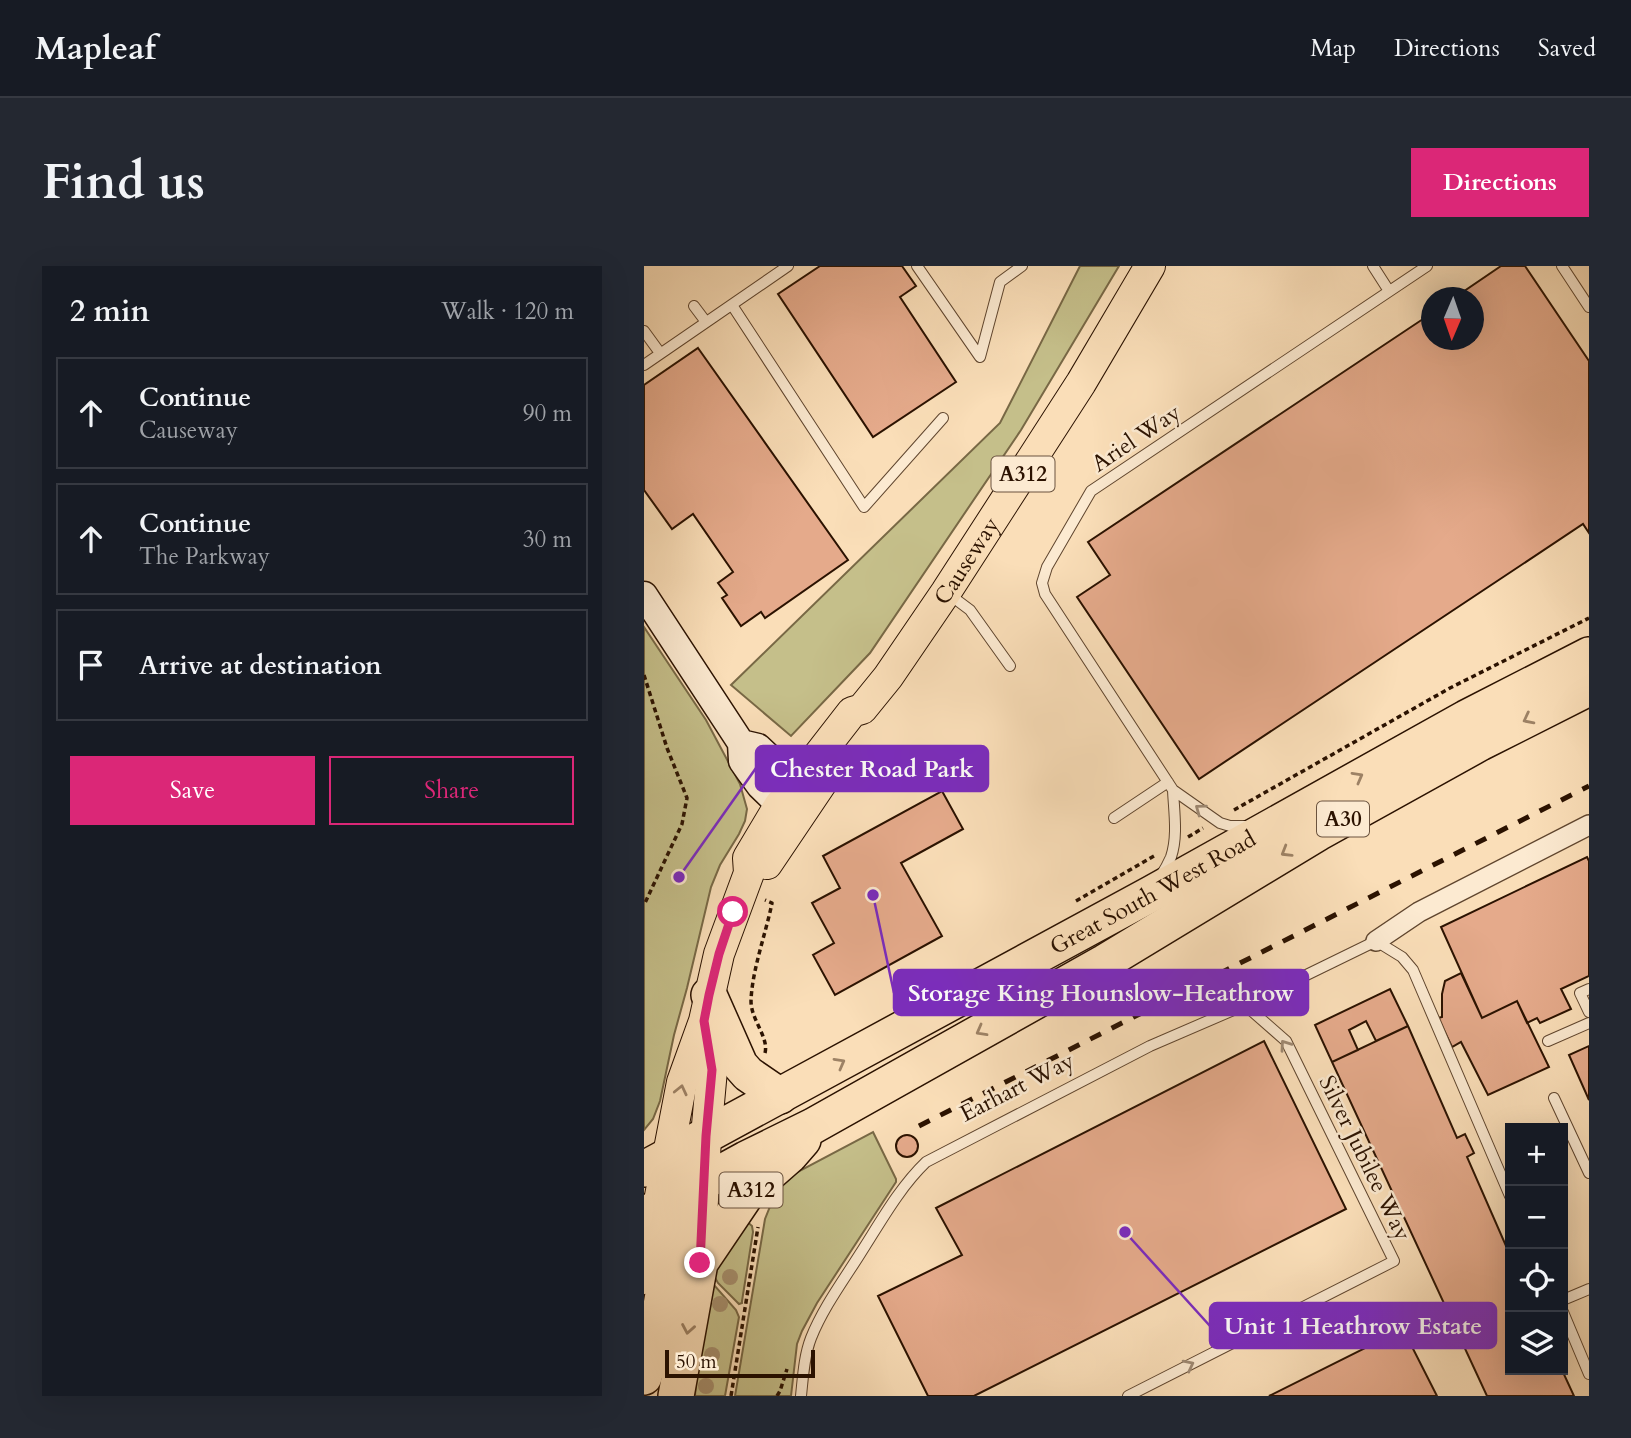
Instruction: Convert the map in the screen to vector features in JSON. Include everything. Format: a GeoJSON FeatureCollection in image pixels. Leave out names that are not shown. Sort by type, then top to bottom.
{"type":"FeatureCollection","features":[{"type":"Feature","properties":{"kind":"highway","name":"Great South West Road"},"geometry":{"type":"LineString","coordinates":[[656,1163],[1151,894],[1466,718],[1589,655]]}},
{"type":"Feature","properties":{"kind":"highway","name":"Great South West Road"},"geometry":{"type":"LineString","coordinates":[[671,1200],[746,1158],[813,1126],[1128,949],[1318,833],[1480,743],[1589,688]]}},
{"type":"Feature","properties":{"kind":"highway"},"geometry":{"type":"LineString","coordinates":[[706,1008],[740,1065],[748,1074],[780,1096]]}},
{"type":"Feature","properties":{"kind":"highway","name":"A312"},"geometry":{"type":"LineString","coordinates":[[676,1396],[700,1263],[748,1192],[790,1156],[813,1126]]}},
{"type":"Feature","properties":{"kind":"highway","name":"A312"},"geometry":{"type":"LineString","coordinates":[[644,1377],[655,1339],[668,1271],[671,1200],[706,1136]]}},
{"type":"Feature","properties":{"kind":"main road","name":"Causeway"},"geometry":{"type":"LineString","coordinates":[[656,1163],[706,1008],[719,954],[749,873],[764,868],[795,802],[864,723],[862,709],[888,677],[946,592],[1081,383],[1150,266]]}},
{"type":"Feature","properties":{"kind":"main road","name":"Causeway"},"geometry":{"type":"LineString","coordinates":[[706,1008],[712,1070],[706,1136]]}},
{"type":"Feature","properties":{"kind":"main road","name":"A312"},"geometry":{"type":"LineString","coordinates":[[656,1163],[700,1263]]}},
{"type":"Feature","properties":{"kind":"main road","name":"A312"},"geometry":{"type":"LineString","coordinates":[[644,1279],[671,1200]]}},
{"type":"Feature","properties":{"kind":"street"},"geometry":{"type":"LineString","coordinates":[[644,595],[741,743],[742,761],[760,786],[795,802]]}},
{"type":"Feature","properties":{"kind":"street","name":"Earhart Way"},"geometry":{"type":"LineString","coordinates":[[1376,941],[1419,912],[1588,827]]}},
{"type":"Feature","properties":{"kind":"lane"},"geometry":{"type":"LineString","coordinates":[[644,365],[788,266]]}},
{"type":"Feature","properties":{"kind":"lane"},"geometry":{"type":"LineString","coordinates":[[917,266],[980,357],[1000,282],[1022,266]]}},
{"type":"Feature","properties":{"kind":"lane"},"geometry":{"type":"LineString","coordinates":[[1373,266],[1389,292]]}},
{"type":"Feature","properties":{"kind":"lane","name":"Ariel Way"},"geometry":{"type":"LineString","coordinates":[[1277,822],[1248,826],[1220,823],[1171,786],[1045,594],[1042,583],[1046,567],[1091,491],[1427,266]]}},
{"type":"Feature","properties":{"kind":"lane"},"geometry":{"type":"LineString","coordinates":[[1562,266],[1589,307]]}},
{"type":"Feature","properties":{"kind":"lane"},"geometry":{"type":"LineString","coordinates":[[732,305],[864,508],[943,418]]}},
{"type":"Feature","properties":{"kind":"lane"},"geometry":{"type":"LineString","coordinates":[[694,306],[706,322]]}},
{"type":"Feature","properties":{"kind":"lane"},"geometry":{"type":"LineString","coordinates":[[644,331],[660,353]]}},
{"type":"Feature","properties":{"kind":"lane"},"geometry":{"type":"LineString","coordinates":[[946,592],[970,610],[1010,666]]}},
{"type":"Feature","properties":{"kind":"lane"},"geometry":{"type":"LineString","coordinates":[[1114,818],[1171,786],[1174,845],[1170,859],[1151,894]]}},
{"type":"Feature","properties":{"kind":"lane"},"geometry":{"type":"LineString","coordinates":[[1376,941],[1402,957],[1413,970],[1506,1186]]}},
{"type":"Feature","properties":{"kind":"lane","name":"Earhart Way"},"geometry":{"type":"LineString","coordinates":[[801,1396],[810,1339],[824,1310],[894,1202],[926,1162],[1150,1046],[1245,1005],[1376,941]]}},
{"type":"Feature","properties":{"kind":"lane"},"geometry":{"type":"LineString","coordinates":[[1589,989],[1580,993],[1589,1012]]}},
{"type":"Feature","properties":{"kind":"lane","name":"Silver Jubilee Way"},"geometry":{"type":"LineString","coordinates":[[1128,1396],[1394,1261],[1286,1041],[1245,1005]]}},
{"type":"Feature","properties":{"kind":"lane"},"geometry":{"type":"LineString","coordinates":[[1548,1041],[1589,1023]]}},
{"type":"Feature","properties":{"kind":"lane"},"geometry":{"type":"LineString","coordinates":[[1554,1098],[1589,1173]]}},
{"type":"Feature","properties":{"kind":"lane"},"geometry":{"type":"LineString","coordinates":[[1568,1298],[1589,1289]]}},
{"type":"Feature","properties":{"kind":"lane"},"geometry":{"type":"LineString","coordinates":[[1568,1324],[1589,1374]]}},
{"type":"Feature","properties":{"kind":"path"},"geometry":{"type":"LineString","coordinates":[[644,675],[667,748],[687,798],[682,824],[644,905]]}},
{"type":"Feature","properties":{"kind":"path"},"geometry":{"type":"LineString","coordinates":[[763,1056],[766,1045],[751,1003],[772,903]]}},
{"type":"Feature","properties":{"kind":"path"},"geometry":{"type":"LineString","coordinates":[[731,1396],[758,1222]]}},
{"type":"Feature","properties":{"kind":"shaded area"},"geometry":{"type":"Polygon","coordinates":[[[1080,266],[1119,266],[1021,430],[870,653],[791,736],[731,685],[1000,423],[1080,266]]]}},
{"type":"Feature","properties":{"kind":"shaded area"},"geometry":{"type":"Polygon","coordinates":[[[644,627],[706,720],[740,784],[747,809],[739,834],[720,865],[711,887],[660,1101],[653,1119],[644,1130],[644,627]]]}},
{"type":"Feature","properties":{"kind":"shaded area"},"geometry":{"type":"Polygon","coordinates":[[[873,1132],[896,1182],[817,1303],[802,1331],[797,1344],[791,1396],[735,1396],[765,1219],[777,1189],[788,1177],[873,1132]]]}},
{"type":"Feature","properties":{"kind":"shaded area"},"geometry":{"type":"Polygon","coordinates":[[[744,1219],[752,1226],[753,1232],[742,1303],[739,1304],[714,1276],[719,1258],[744,1219]]]}},
{"type":"Feature","properties":{"kind":"shaded area"},"geometry":{"type":"Polygon","coordinates":[[[712,1285],[736,1310],[739,1317],[725,1396],[695,1396],[700,1333],[712,1285]]]}},
{"type":"Feature","properties":{"kind":"building"},"geometry":{"type":"Polygon","coordinates":[[[820,266],[902,266],[916,286],[900,297],[956,382],[873,437],[778,294],[820,266]]]}},
{"type":"Feature","properties":{"kind":"building"},"geometry":{"type":"Polygon","coordinates":[[[1501,266],[1525,266],[1589,361],[1589,533],[1583,524],[1199,779],[1077,597],[1110,575],[1088,542],[1421,320],[1421,350],[1484,350],[1484,287],[1470,287],[1501,266]]]}},
{"type":"Feature","properties":{"kind":"building"},"geometry":{"type":"Polygon","coordinates":[[[698,348],[848,560],[765,618],[761,612],[741,626],[722,598],[727,595],[718,583],[733,572],[693,514],[672,529],[644,490],[644,385],[698,348]]]}},
{"type":"Feature","properties":{"kind":"building"},"geometry":{"type":"Polygon","coordinates":[[[942,791],[963,829],[901,863],[942,936],[835,995],[813,955],[834,943],[812,903],[840,888],[823,856],[942,791]]]}},
{"type":"Feature","properties":{"kind":"building"},"geometry":{"type":"Polygon","coordinates":[[[1587,857],[1589,976],[1561,989],[1571,1009],[1540,1023],[1537,1018],[1527,1023],[1517,1001],[1482,1018],[1441,927],[1587,857]]]}},
{"type":"Feature","properties":{"kind":"building"},"geometry":{"type":"Polygon","coordinates":[[[1461,973],[1482,1018],[1517,1001],[1549,1067],[1488,1095],[1461,1042],[1452,1047],[1438,1018],[1442,1017],[1445,981],[1461,973]]]}},
{"type":"Feature","properties":{"kind":"building"},"geometry":{"type":"Polygon","coordinates":[[[1390,989],[1408,1026],[1376,1041],[1366,1021],[1349,1030],[1358,1050],[1332,1062],[1315,1025],[1390,989]]]}},
{"type":"Feature","properties":{"kind":"building"},"geometry":{"type":"Polygon","coordinates":[[[1408,1026],[1457,1138],[1465,1134],[1474,1153],[1467,1157],[1505,1244],[1505,1375],[1564,1375],[1574,1396],[1487,1396],[1332,1062],[1408,1026]]]}},
{"type":"Feature","properties":{"kind":"building"},"geometry":{"type":"Polygon","coordinates":[[[1264,1041],[1346,1209],[974,1396],[928,1396],[878,1296],[962,1255],[936,1208],[1264,1041]]]}},
{"type":"Feature","properties":{"kind":"building"},"geometry":{"type":"Polygon","coordinates":[[[1589,1046],[1589,1100],[1569,1055],[1589,1046]]]}},
{"type":"Feature","properties":{"kind":"building"},"geometry":{"type":"Polygon","coordinates":[[[907,1135],[915,1138],[918,1146],[915,1154],[907,1157],[899,1154],[896,1146],[899,1138],[907,1135]]]}},
{"type":"Feature","properties":{"kind":"building"},"geometry":{"type":"Polygon","coordinates":[[[1403,1329],[1437,1396],[1269,1396],[1403,1329]]]}},
{"type":"Feature","properties":{"kind":"railway"},"geometry":{"type":"LineString","coordinates":[[919,1126],[1589,786]]}},
{"type":"Feature","properties":{"kind":"place","name":"Chester Road Park"},"geometry":{"type":"Point","coordinates":[679,877]}},
{"type":"Feature","properties":{"kind":"place","name":"Storage King Hounslow-Heathrow"},"geometry":{"type":"Point","coordinates":[873,895]}},
{"type":"Feature","properties":{"kind":"place","name":"Unit 1 Heathrow Estate"},"geometry":{"type":"Point","coordinates":[1125,1232]}},
{"type":"Feature","properties":{"kind":"route"},"geometry":{"type":"LineString","coordinates":[[700,1263],[712,1070],[704,1021],[719,954],[733,912]]}}]}
